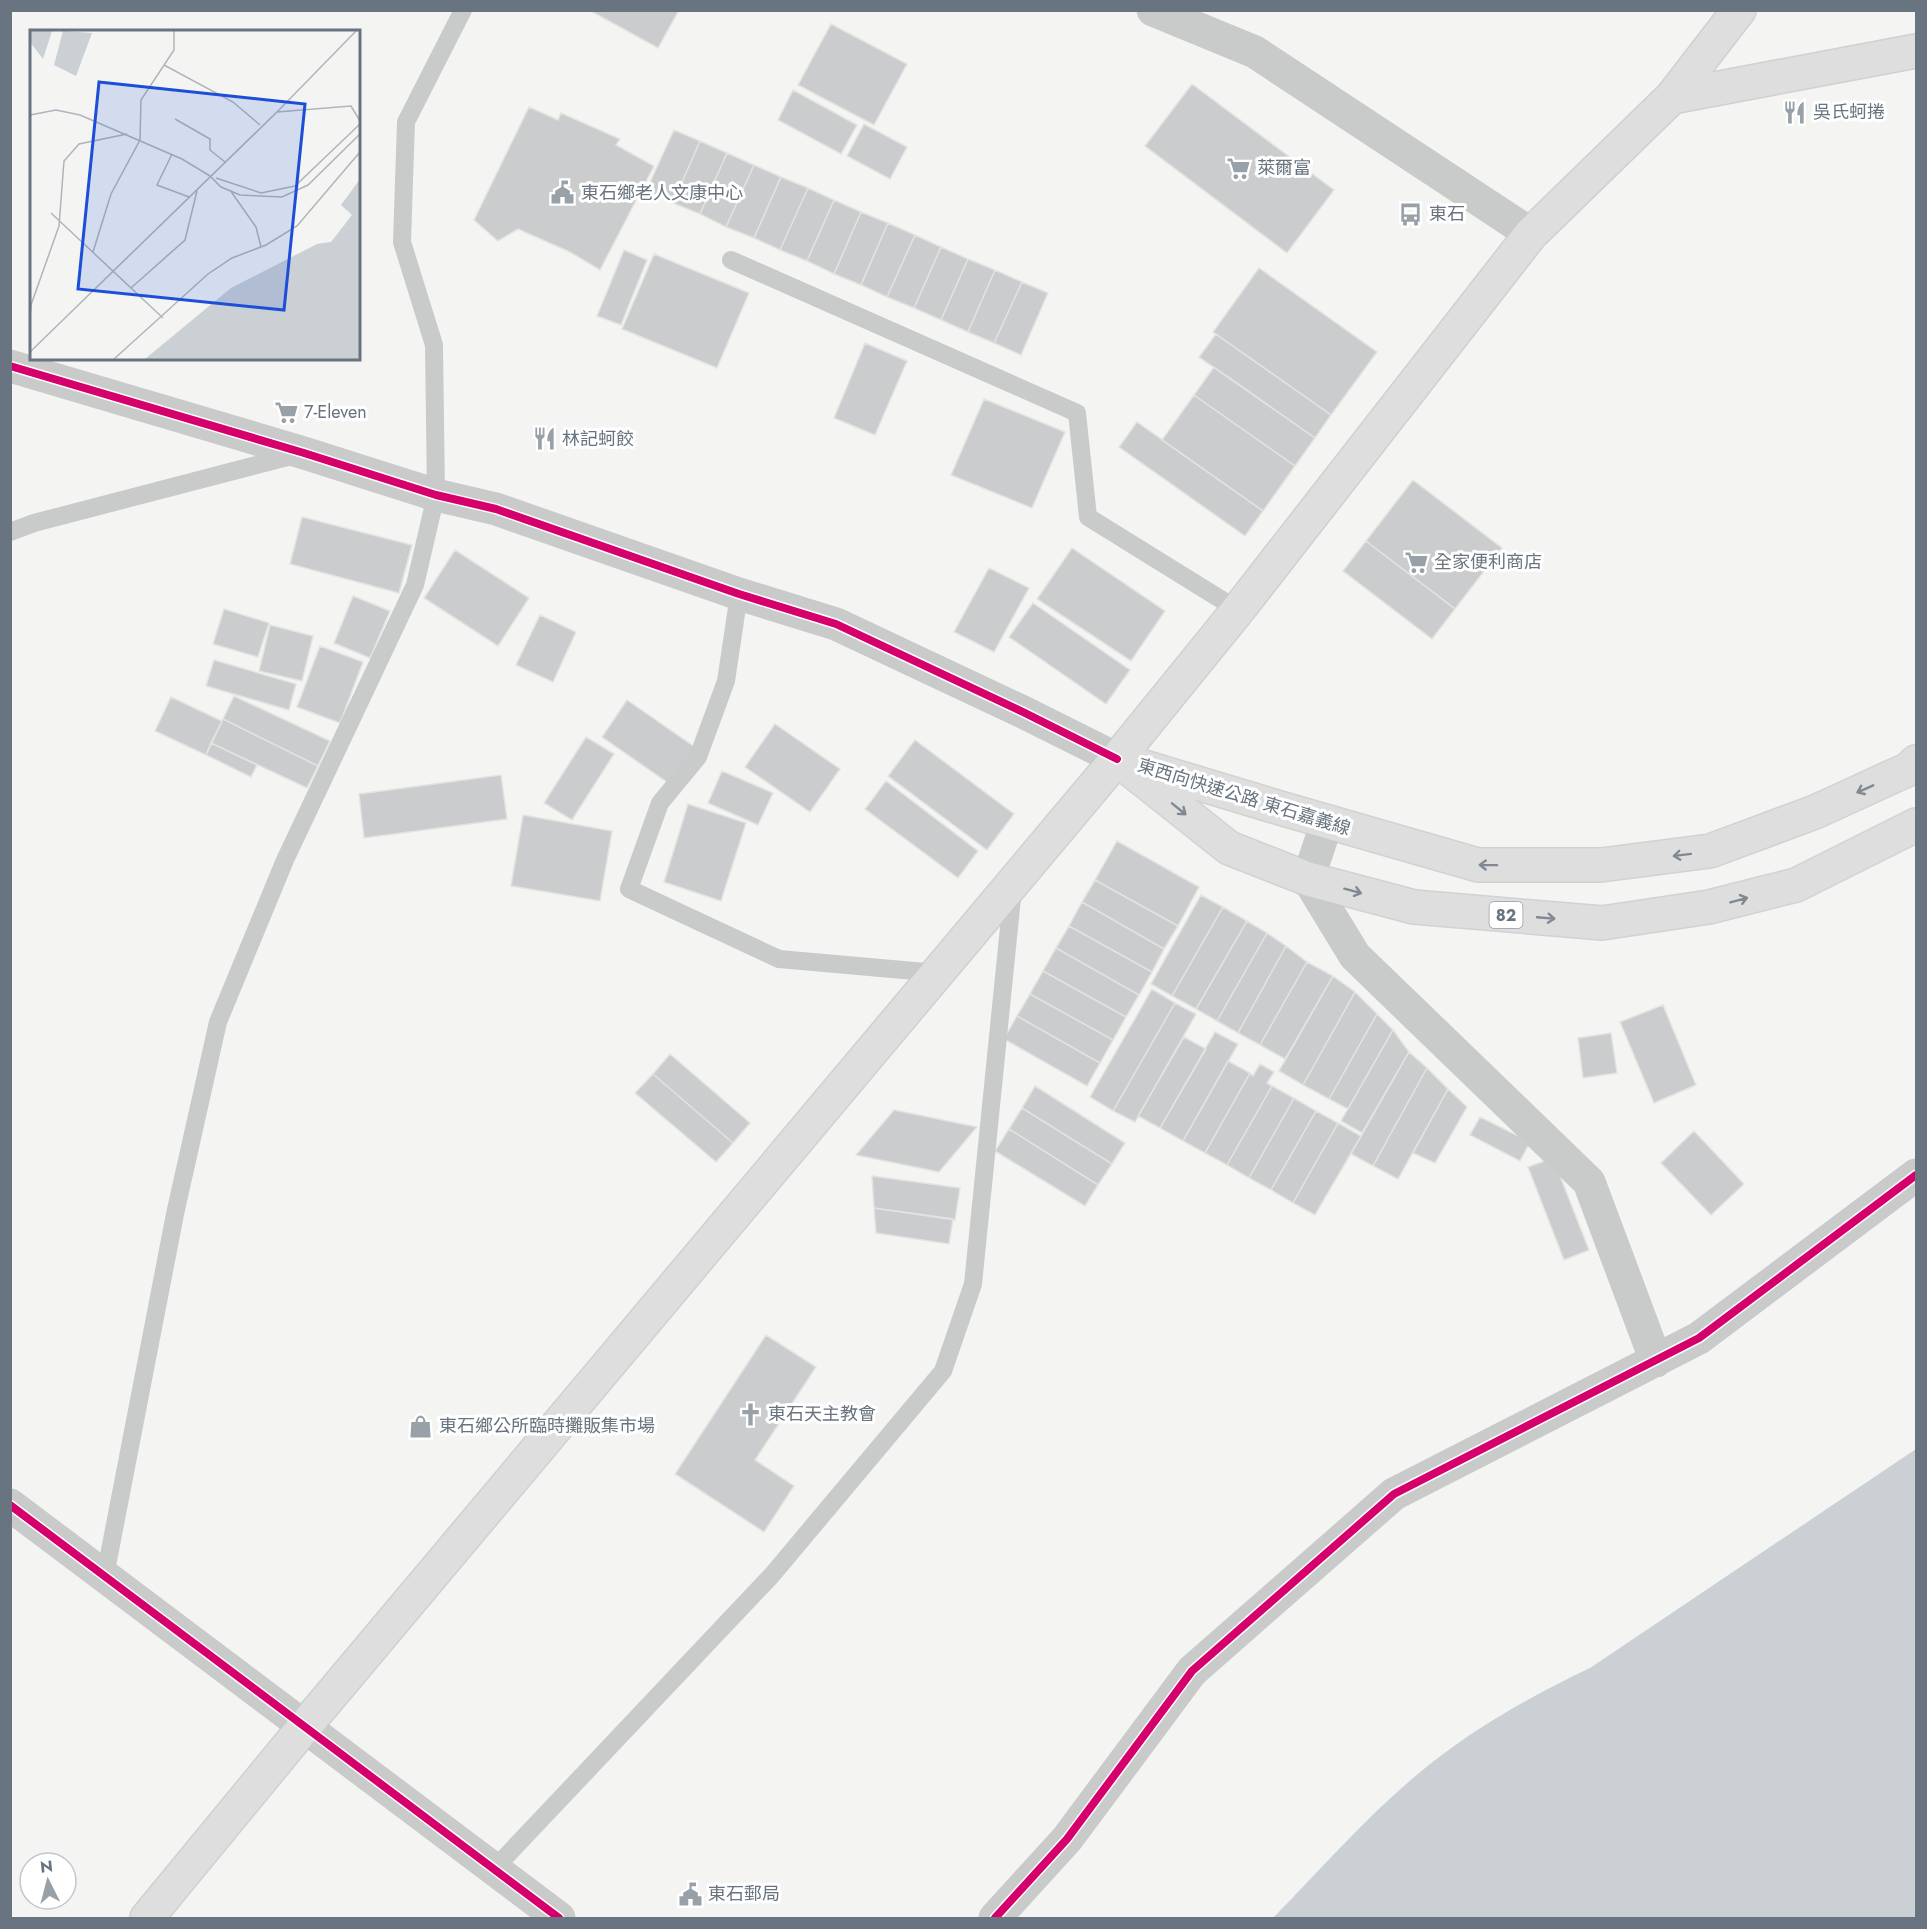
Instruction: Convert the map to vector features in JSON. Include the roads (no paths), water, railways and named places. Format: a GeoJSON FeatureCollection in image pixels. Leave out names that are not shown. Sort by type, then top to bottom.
{"type":"FeatureCollection","features":[{"type":"Feature","properties":{"kind":"main road"},"geometry":{"type":"LineString","coordinates":[[147,1918],[305,1726],[1117,759],[1238,610],[1531,234],[1672,97],[1739,10]]}},
{"type":"Feature","properties":{"kind":"main road"},"geometry":{"type":"LineString","coordinates":[[1672,97],[1917,51]]}},
{"type":"Feature","properties":{"kind":"main road","name":"東西向快速公路 東石嘉義線"},"geometry":{"type":"LineString","coordinates":[[1117,759],[1478,865],[1601,865],[1710,851],[1815,812],[1909,769],[1917,762]]}},
{"type":"Feature","properties":{"kind":"main road","name":"東西向快速公路 東石嘉義線"},"geometry":{"type":"LineString","coordinates":[[1117,759],[1229,848],[1308,879],[1414,907],[1602,923],[1709,908],[1796,885],[1917,825]]}},
{"type":"Feature","properties":{"kind":"street"},"geometry":{"type":"LineString","coordinates":[[1153,10],[1255,52],[1531,234]]}},
{"type":"Feature","properties":{"kind":"street"},"geometry":{"type":"LineString","coordinates":[[10,366],[304,453],[436,495],[496,509],[739,594],[836,624],[1117,759]]}},
{"type":"Feature","properties":{"kind":"street"},"geometry":{"type":"LineString","coordinates":[[1327,822],[1308,879],[1355,956],[1589,1182],[1656,1361]]}},
{"type":"Feature","properties":{"kind":"street"},"geometry":{"type":"LineString","coordinates":[[995,1918],[1067,1839],[1192,1671],[1394,1494],[1699,1338],[1917,1175]]}},
{"type":"Feature","properties":{"kind":"street"},"geometry":{"type":"LineString","coordinates":[[10,1504],[559,1918]]}},
{"type":"Feature","properties":{"kind":"lane"},"geometry":{"type":"LineString","coordinates":[[105,1576],[175,1214],[218,1022],[285,860],[415,585],[436,495],[434,345],[402,242],[406,122],[463,10]]}},
{"type":"Feature","properties":{"kind":"lane"},"geometry":{"type":"LineString","coordinates":[[731,260],[1077,413],[1088,518],[1238,610]]}},
{"type":"Feature","properties":{"kind":"lane"},"geometry":{"type":"LineString","coordinates":[[10,532],[34,523],[304,453]]}},
{"type":"Feature","properties":{"kind":"lane"},"geometry":{"type":"LineString","coordinates":[[739,594],[726,681],[698,757],[660,803],[629,889],[779,959],[937,973]]}},
{"type":"Feature","properties":{"kind":"lane"},"geometry":{"type":"LineString","coordinates":[[494,1869],[772,1575],[943,1371],[973,1284],[1014,881]]}},
{"type":"Feature","properties":{"kind":"place","name":"吳氏蚵捲"},"geometry":{"type":"Point","coordinates":[1795,112]}},
{"type":"Feature","properties":{"kind":"place","name":"萊爾富"},"geometry":{"type":"Point","coordinates":[1239,168]}},
{"type":"Feature","properties":{"kind":"place","name":"東石鄉老人文康中心"},"geometry":{"type":"Point","coordinates":[563,193]}},
{"type":"Feature","properties":{"kind":"place","name":"東石"},"geometry":{"type":"Point","coordinates":[1411,214]}},
{"type":"Feature","properties":{"kind":"place","name":"7-Eleven"},"geometry":{"type":"Point","coordinates":[286,412]}},
{"type":"Feature","properties":{"kind":"place","name":"林記蚵餃"},"geometry":{"type":"Point","coordinates":[544,439]}},
{"type":"Feature","properties":{"kind":"place","name":"全家便利商店"},"geometry":{"type":"Point","coordinates":[1416,562]}},
{"type":"Feature","properties":{"kind":"place","name":"東石天主教會"},"geometry":{"type":"Point","coordinates":[750,1414]}},
{"type":"Feature","properties":{"kind":"place","name":"東石鄉公所臨時攤販集市場"},"geometry":{"type":"Point","coordinates":[421,1426]}},
{"type":"Feature","properties":{"kind":"place","name":"東石郵局"},"geometry":{"type":"Point","coordinates":[690,1894]}}]}
